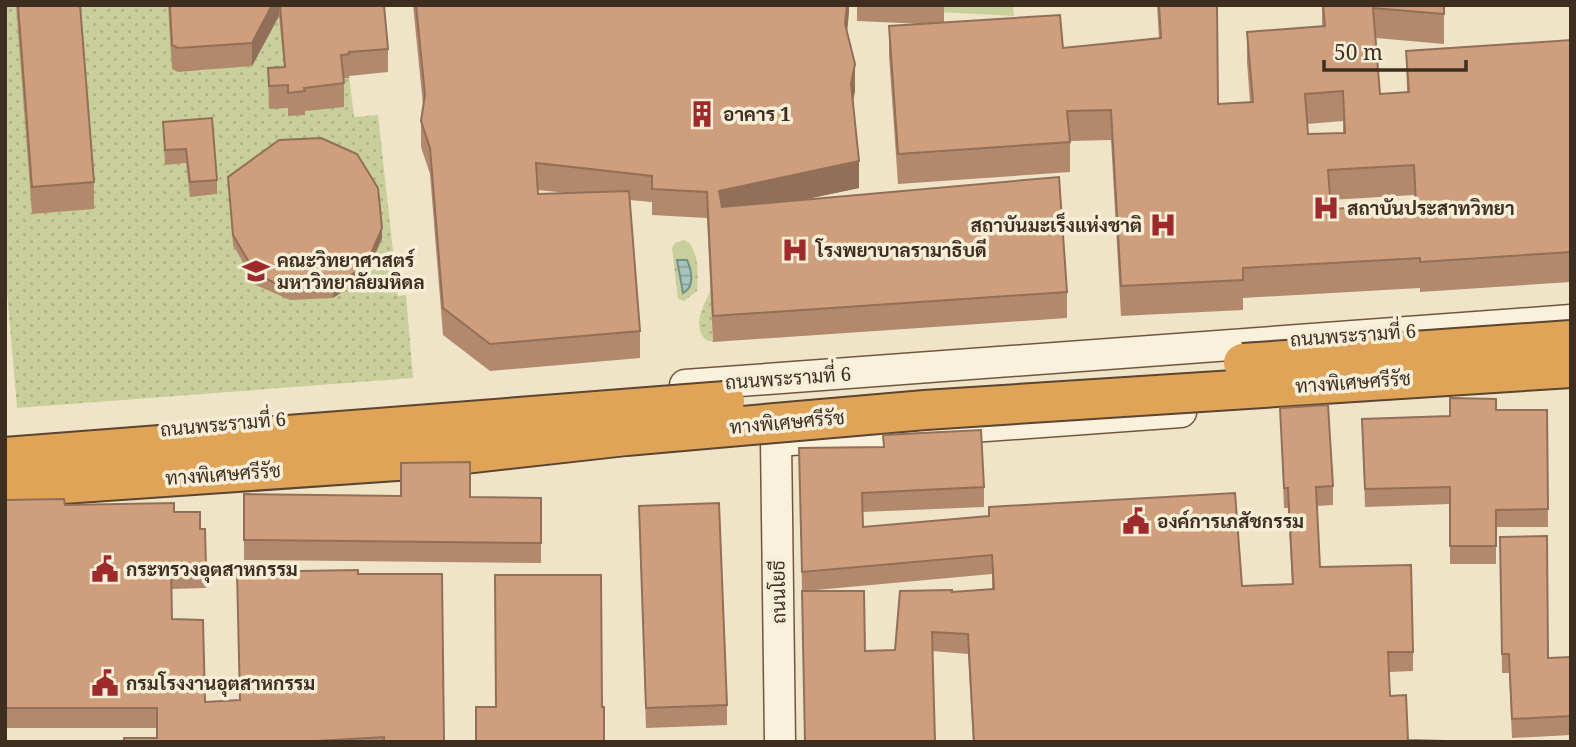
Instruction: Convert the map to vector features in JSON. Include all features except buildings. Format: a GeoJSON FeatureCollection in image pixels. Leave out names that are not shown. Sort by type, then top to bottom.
{"type":"FeatureCollection","features":[{"type":"Feature","properties":{"kind":"highway","name":"ทางพิเศษศรีรัช"},"geometry":{"type":"LineString","coordinates":[[5,457],[969,382],[1571,340]]}},
{"type":"Feature","properties":{"kind":"highway","name":"ทางพิเศษศรีรัช"},"geometry":{"type":"LineString","coordinates":[[5,488],[411,460],[626,436],[925,410],[1569,376]]}},
{"type":"Feature","properties":{"kind":"main road","name":"ถนนพระรามที่ 6"},"geometry":{"type":"LineString","coordinates":[[5,441],[660,387],[1571,320]]}},
{"type":"Feature","properties":{"kind":"main road"},"geometry":{"type":"LineString","coordinates":[[1366,335],[1569,376]]}},
{"type":"Feature","properties":{"kind":"main road"},"geometry":{"type":"LineString","coordinates":[[1240,344],[1244,407]]}},
{"type":"Feature","properties":{"kind":"main road"},"geometry":{"type":"LineString","coordinates":[[5,500],[1244,407],[1569,376]]}},
{"type":"Feature","properties":{"kind":"main road"},"geometry":{"type":"LineString","coordinates":[[220,425],[224,485]]}},
{"type":"Feature","properties":{"kind":"main road","name":"ถนนโยธี"},"geometry":{"type":"LineString","coordinates":[[776,441],[780,742]]}},
{"type":"Feature","properties":{"kind":"green space","name":"คณะวิทยาศาสตร์ มหาวิทยาลัยมหิดล"},"geometry":{"type":"Polygon","coordinates":[[[5,5],[193,5],[200,71],[254,63],[246,5],[278,5],[349,75],[354,117],[378,115],[398,296],[406,295],[413,378],[17,408],[5,268],[5,5]]]}},
{"type":"Feature","properties":{"kind":"green space"},"geometry":{"type":"Polygon","coordinates":[[[940,5],[1013,5],[1014,16],[940,12],[940,5]]]}},
{"type":"Feature","properties":{"kind":"green space"},"geometry":{"type":"Polygon","coordinates":[[[684,240],[689,244],[697,262],[697,291],[684,301],[678,299],[672,248],[675,243],[684,240]],[[677,260],[683,293],[687,260],[677,260]]]}},
{"type":"Feature","properties":{"kind":"green space"},"geometry":{"type":"Polygon","coordinates":[[[679,241],[687,241],[693,251],[687,261],[679,261],[673,255],[673,247],[679,241]]]}},
{"type":"Feature","properties":{"kind":"green space"},"geometry":{"type":"Polygon","coordinates":[[[711,289],[713,342],[706,340],[699,328],[702,309],[711,289]]]}},
{"type":"Feature","properties":{"kind":"water"},"geometry":{"type":"Polygon","coordinates":[[[677,260],[687,260],[691,274],[691,283],[683,293],[677,260]]]}},
{"type":"Feature","properties":{"kind":"place","name":"อาคาร 1"},"geometry":{"type":"Point","coordinates":[702,114]}},
{"type":"Feature","properties":{"kind":"place","name":"สถาบันประสาทวิทยา"},"geometry":{"type":"Point","coordinates":[1326,208]}},
{"type":"Feature","properties":{"kind":"place","name":"สถาบันมะเร็งแห่งชาติ"},"geometry":{"type":"Point","coordinates":[1163,225]}},
{"type":"Feature","properties":{"kind":"place","name":"โรงพยาบาลรามาธิบดี"},"geometry":{"type":"Point","coordinates":[795,250]}},
{"type":"Feature","properties":{"kind":"place","name":"คณะวิทยาศาสตร์ มหาวิทยาลัยมหิดล"},"geometry":{"type":"Point","coordinates":[256,271]}},
{"type":"Feature","properties":{"kind":"place","name":"องค์การเภสัชกรรม"},"geometry":{"type":"Point","coordinates":[1136,521]}},
{"type":"Feature","properties":{"kind":"place","name":"กระทรวงอุตสาหกรรม"},"geometry":{"type":"Point","coordinates":[105,569]}},
{"type":"Feature","properties":{"kind":"place","name":"กรมโรงงานอุตสาหกรรม"},"geometry":{"type":"Point","coordinates":[105,683]}}]}
